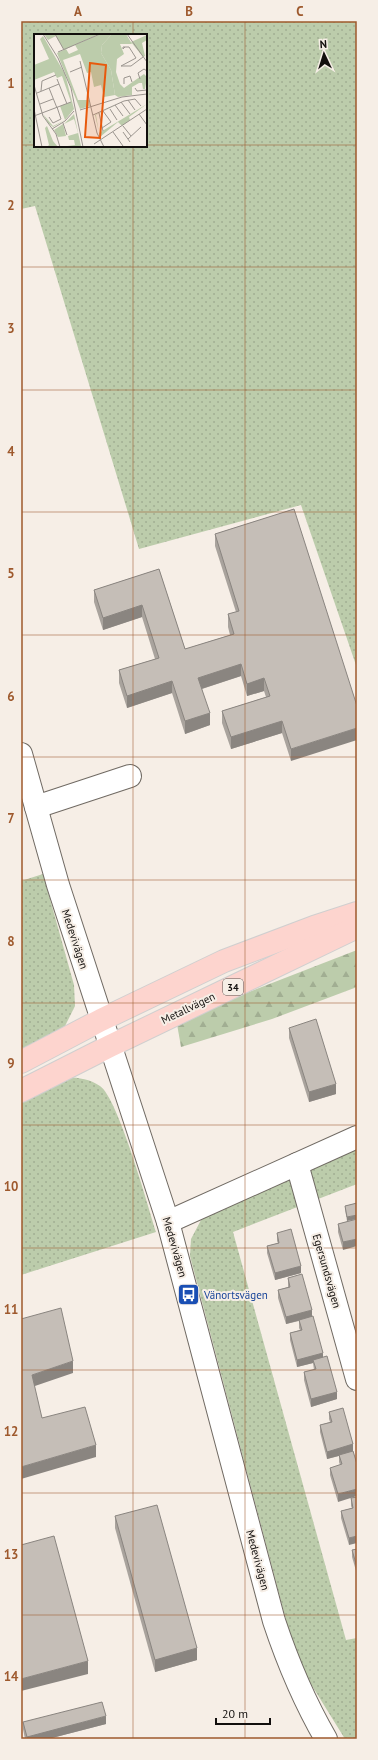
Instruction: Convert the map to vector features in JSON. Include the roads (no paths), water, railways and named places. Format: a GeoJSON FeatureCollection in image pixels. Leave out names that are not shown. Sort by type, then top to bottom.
{"type":"FeatureCollection","features":[{"type":"Feature","properties":{"kind":"main road","name":"34"},"geometry":{"type":"LineString","coordinates":[[21,1062],[101,1020],[224,961],[357,912]]}},
{"type":"Feature","properties":{"kind":"main road","name":"Metallvägen"},"geometry":{"type":"LineString","coordinates":[[21,1091],[110,1046],[357,927]]}},
{"type":"Feature","properties":{"kind":"street","name":"Medevivägen"},"geometry":{"type":"LineString","coordinates":[[21,754],[58,885],[168,1222],[274,1621],[298,1685],[326,1739]]}},
{"type":"Feature","properties":{"kind":"street"},"geometry":{"type":"LineString","coordinates":[[36,807],[130,776]]}},
{"type":"Feature","properties":{"kind":"street"},"geometry":{"type":"LineString","coordinates":[[168,1222],[357,1137]]}},
{"type":"Feature","properties":{"kind":"street","name":"Egersundsvägen"},"geometry":{"type":"LineString","coordinates":[[297,1164],[357,1379]]}},
{"type":"Feature","properties":{"kind":"place","name":"Vänortsvägen"},"geometry":{"type":"Point","coordinates":[189,1295]}}]}
